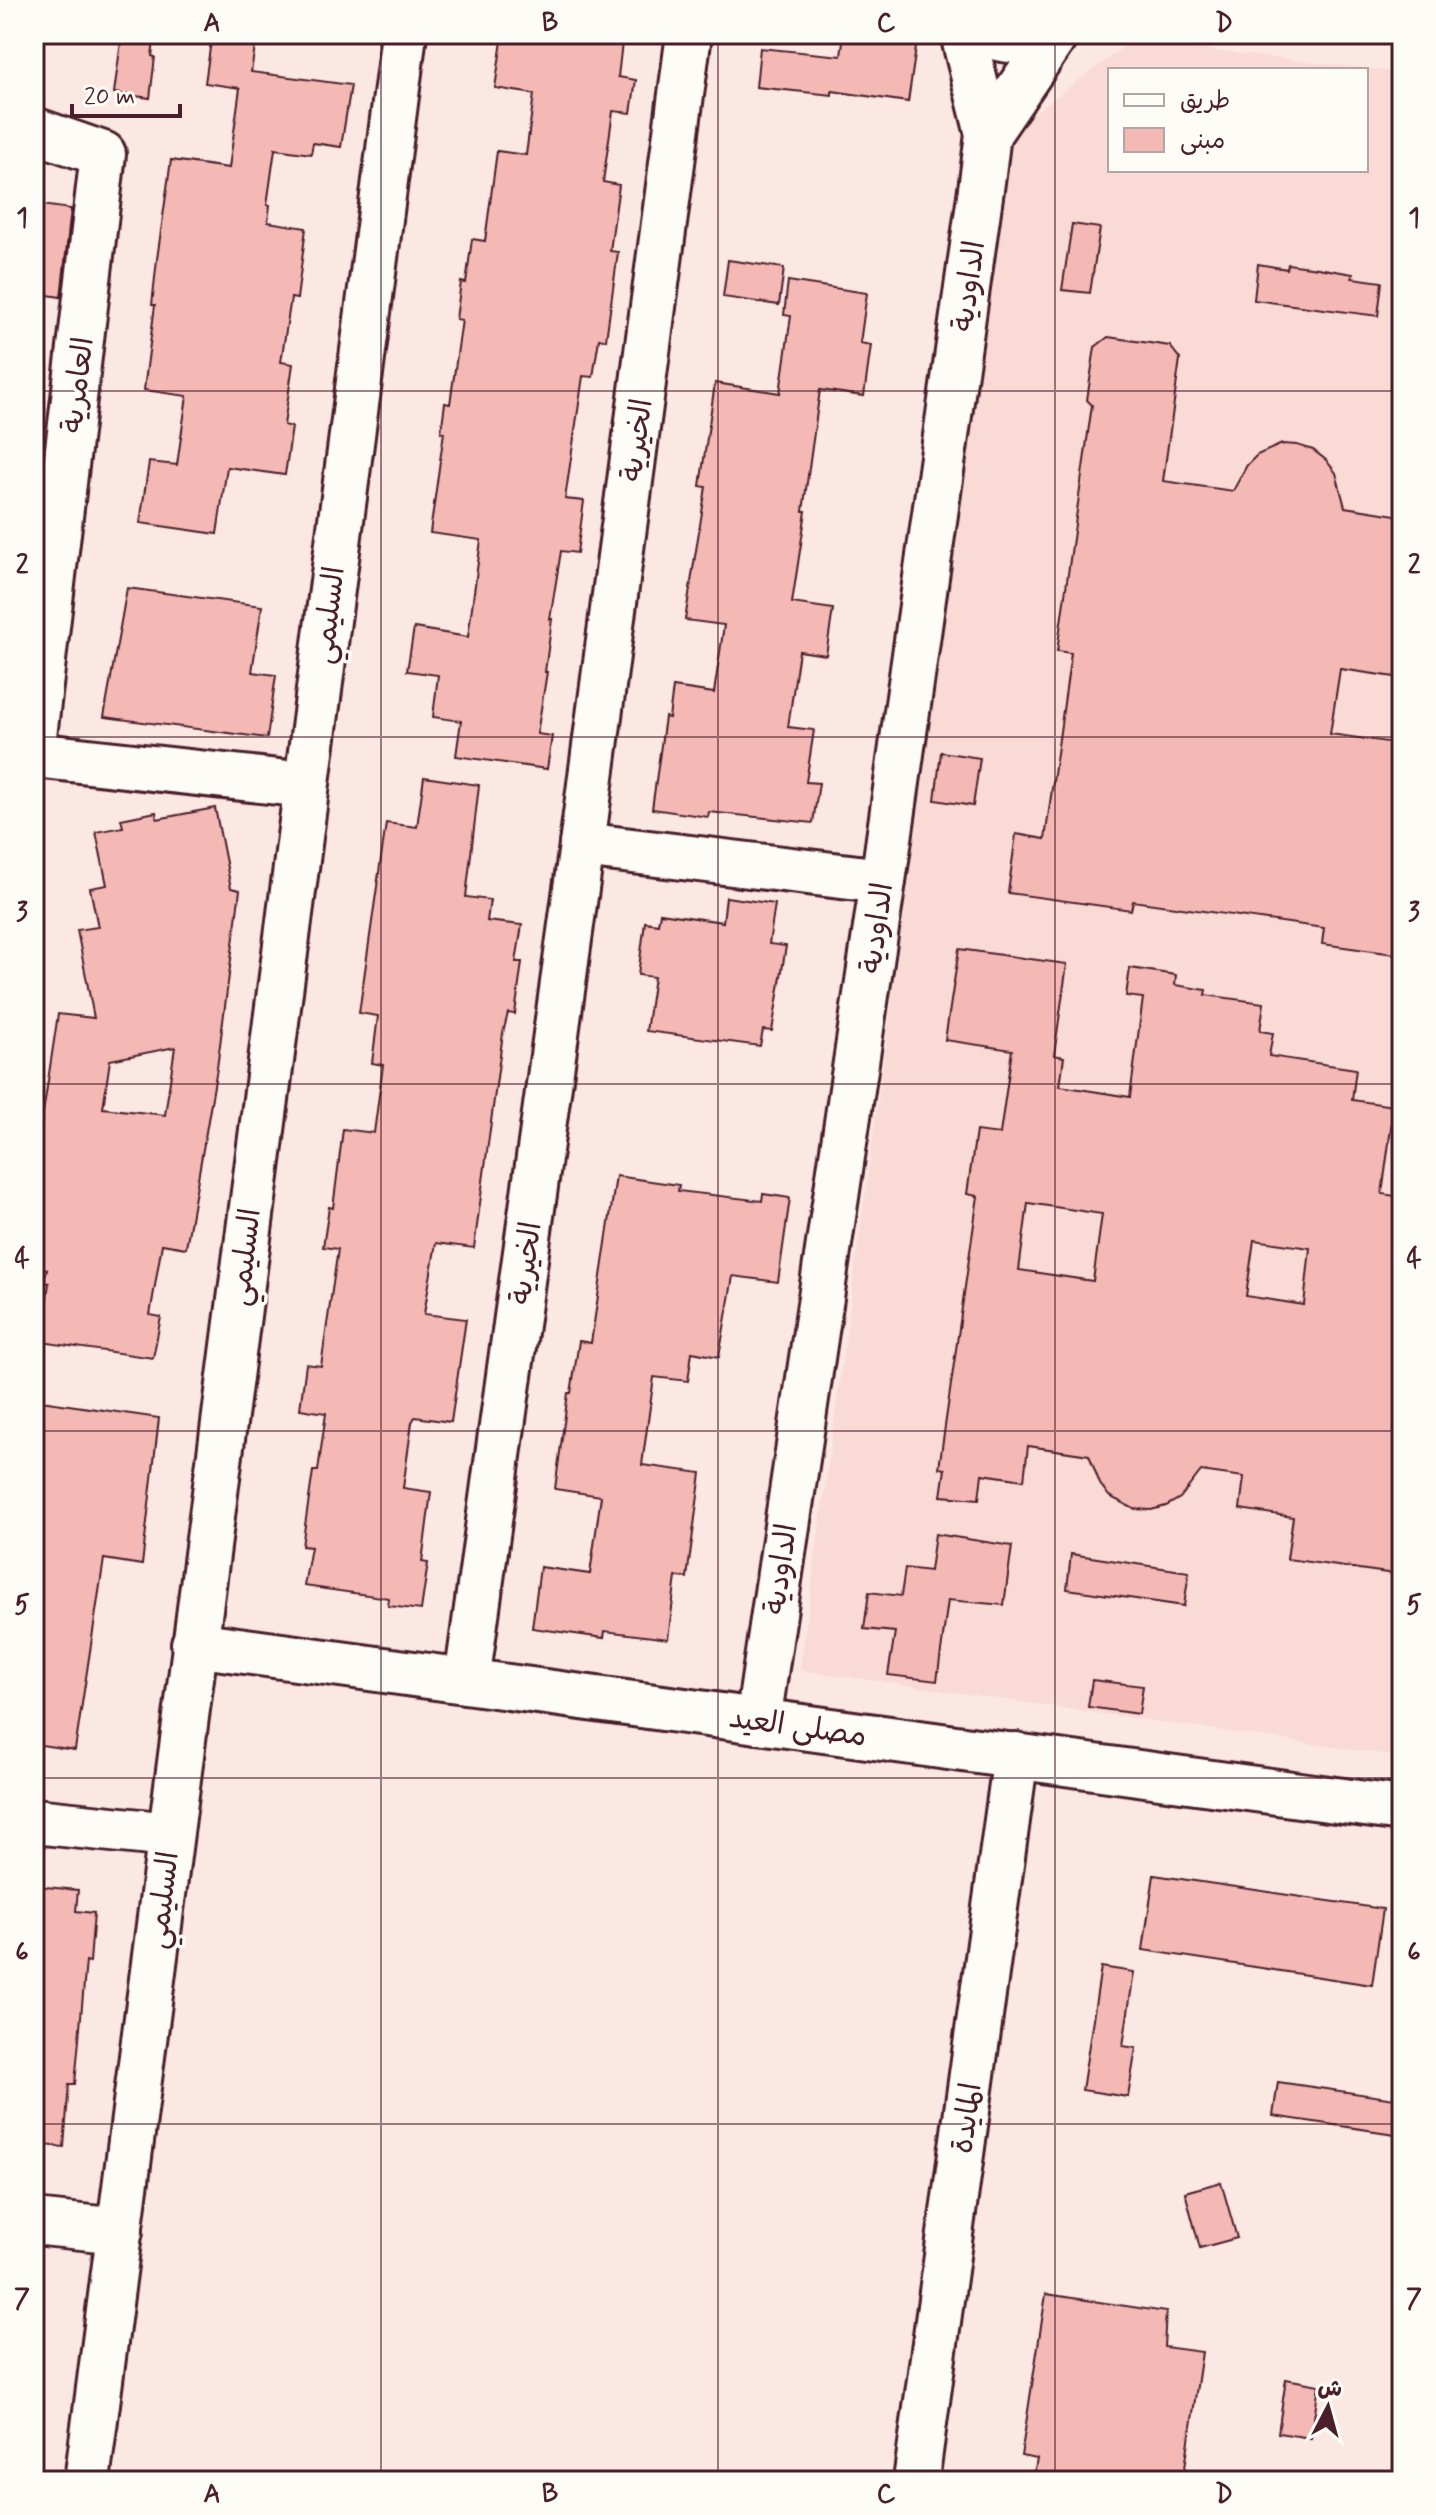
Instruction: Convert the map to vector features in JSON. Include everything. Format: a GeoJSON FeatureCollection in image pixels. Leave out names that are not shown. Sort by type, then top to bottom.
{"type":"FeatureCollection","features":[{"type":"Feature","properties":{"kind":"street","name":"السليمي"},"geometry":{"type":"LineString","coordinates":[[87,2481],[404,34]]}},
{"type":"Feature","properties":{"kind":"street","name":"الخيرية"},"geometry":{"type":"LineString","coordinates":[[467,1681],[689,34]]}},
{"type":"Feature","properties":{"kind":"street","name":"الداودية"},"geometry":{"type":"LineString","coordinates":[[758,1721],[883,881],[988,134],[963,34]]}},
{"type":"Feature","properties":{"kind":"street"},"geometry":{"type":"LineString","coordinates":[[982,34],[1008,41],[1035,40],[1047,34]]}},
{"type":"Feature","properties":{"kind":"street","name":"الداودية"},"geometry":{"type":"LineString","coordinates":[[988,134],[1056,34]]}},
{"type":"Feature","properties":{"kind":"street","name":"العامرية"},"geometry":{"type":"LineString","coordinates":[[34,130],[103,154],[46,540],[34,736]]}},
{"type":"Feature","properties":{"kind":"street"},"geometry":{"type":"LineString","coordinates":[[34,755],[306,785]]}},
{"type":"Feature","properties":{"kind":"street"},"geometry":{"type":"LineString","coordinates":[[582,845],[883,881]]}},
{"type":"Feature","properties":{"kind":"street","name":"مصلى العيد"},"geometry":{"type":"LineString","coordinates":[[194,1644],[1402,1809]]}},
{"type":"Feature","properties":{"kind":"street","name":"المايدة"},"geometry":{"type":"LineString","coordinates":[[916,2481],[1016,1755]]}},
{"type":"Feature","properties":{"kind":"street"},"geometry":{"type":"LineString","coordinates":[[34,1821],[170,1835]]}},
{"type":"Feature","properties":{"kind":"street"},"geometry":{"type":"LineString","coordinates":[[34,2222],[120,2231]]}},
{"type":"Feature","properties":{"kind":"shaded area"},"geometry":{"type":"Polygon","coordinates":[[[1132,41],[1360,68],[1108,68],[1108,172],[1368,172],[1368,69],[1402,73],[1402,1757],[800,1670],[1011,130],[1132,41]]]}},
{"type":"Feature","properties":{"kind":"building"},"geometry":{"type":"Polygon","coordinates":[[[122,34],[155,34],[150,98],[114,93],[122,34]]]}},
{"type":"Feature","properties":{"kind":"building"},"geometry":{"type":"Polygon","coordinates":[[[212,34],[257,34],[251,72],[351,85],[341,147],[313,143],[311,154],[275,149],[267,205],[270,205],[268,222],[306,228],[297,299],[291,298],[281,362],[293,364],[284,425],[292,427],[285,475],[227,467],[217,534],[140,523],[149,462],[177,465],[187,396],[144,390],[171,160],[229,168],[240,88],[205,83],[212,34]]]}},
{"type":"Feature","properties":{"kind":"building"},"geometry":{"type":"Polygon","coordinates":[[[503,34],[623,34],[618,77],[636,80],[631,113],[613,111],[603,182],[619,185],[610,251],[618,252],[606,340],[599,339],[593,377],[583,376],[565,499],[584,501],[577,553],[561,551],[550,619],[547,672],[537,734],[552,736],[547,769],[456,756],[461,721],[433,717],[438,675],[407,671],[414,628],[468,637],[481,540],[430,533],[445,403],[450,404],[462,320],[456,319],[461,282],[466,283],[472,239],[485,241],[497,151],[526,155],[534,94],[495,88],[503,34]]]}},
{"type":"Feature","properties":{"kind":"building"},"geometry":{"type":"Polygon","coordinates":[[[844,34],[918,34],[908,102],[832,91],[832,95],[756,87],[760,48],[841,56],[844,34]]]}},
{"type":"Feature","properties":{"kind":"building"},"geometry":{"type":"Polygon","coordinates":[[[34,204],[71,209],[61,297],[34,293],[34,204]]]}},
{"type":"Feature","properties":{"kind":"building"},"geometry":{"type":"Polygon","coordinates":[[[1072,224],[1100,228],[1090,293],[1062,290],[1072,224]]]}},
{"type":"Feature","properties":{"kind":"building"},"geometry":{"type":"Polygon","coordinates":[[[728,260],[784,268],[779,305],[723,297],[728,260]]]}},
{"type":"Feature","properties":{"kind":"building"},"geometry":{"type":"Polygon","coordinates":[[[1258,264],[1287,269],[1288,264],[1318,268],[1353,274],[1352,278],[1382,282],[1378,316],[1254,300],[1258,264]]]}},
{"type":"Feature","properties":{"kind":"building"},"geometry":{"type":"Polygon","coordinates":[[[788,281],[867,293],[860,343],[871,345],[864,396],[820,390],[803,511],[806,511],[792,603],[833,609],[826,655],[799,651],[788,727],[814,730],[806,782],[819,783],[813,823],[709,812],[708,817],[652,809],[665,717],[669,718],[673,687],[714,693],[724,625],[685,620],[706,487],[700,486],[715,383],[780,393],[791,316],[784,315],[788,281]]]}},
{"type":"Feature","properties":{"kind":"building"},"geometry":{"type":"Polygon","coordinates":[[[1108,337],[1170,346],[1180,359],[1163,481],[1233,491],[1247,465],[1257,455],[1282,444],[1297,445],[1313,450],[1326,460],[1336,473],[1345,507],[1402,516],[1402,678],[1340,669],[1330,734],[1402,744],[1402,955],[1322,944],[1324,928],[1133,901],[1131,910],[1008,893],[1016,834],[1045,839],[1071,653],[1057,651],[1092,405],[1087,400],[1095,347],[1108,337]]]}},
{"type":"Feature","properties":{"kind":"building"},"geometry":{"type":"Polygon","coordinates":[[[127,588],[262,606],[252,672],[276,675],[267,738],[104,717],[127,588]]]}},
{"type":"Feature","properties":{"kind":"building"},"geometry":{"type":"Polygon","coordinates":[[[941,752],[980,758],[973,806],[935,800],[941,752]]]}},
{"type":"Feature","properties":{"kind":"building"},"geometry":{"type":"Polygon","coordinates":[[[424,777],[479,785],[466,897],[490,900],[487,921],[522,925],[516,962],[522,962],[515,1014],[508,1013],[503,1033],[474,1248],[436,1243],[424,1314],[466,1319],[451,1422],[415,1417],[412,1422],[403,1488],[431,1492],[422,1562],[428,1563],[421,1610],[388,1606],[389,1598],[304,1586],[311,1547],[302,1546],[313,1471],[318,1471],[326,1413],[300,1409],[306,1364],[321,1366],[338,1249],[323,1247],[329,1207],[333,1208],[343,1129],[374,1133],[383,1065],[372,1063],[378,1016],[359,1013],[386,823],[417,827],[424,777]]]}},
{"type":"Feature","properties":{"kind":"building"},"geometry":{"type":"Polygon","coordinates":[[[215,808],[231,888],[240,890],[217,1068],[186,1248],[162,1244],[150,1315],[161,1317],[153,1358],[41,1342],[49,1283],[44,1282],[47,1269],[34,1267],[34,1173],[58,1014],[94,1018],[77,930],[98,927],[90,888],[107,885],[96,832],[123,827],[121,819],[156,812],[157,819],[215,808]],[[175,1047],[110,1060],[103,1108],[165,1115],[175,1047]]]}},
{"type":"Feature","properties":{"kind":"building"},"geometry":{"type":"Polygon","coordinates":[[[726,897],[775,904],[769,944],[786,946],[772,1031],[763,1030],[760,1046],[646,1031],[654,977],[638,975],[645,922],[658,924],[660,913],[723,922],[726,897]]]}},
{"type":"Feature","properties":{"kind":"building"},"geometry":{"type":"Polygon","coordinates":[[[959,949],[1067,964],[1054,1055],[1064,1057],[1060,1086],[1130,1097],[1143,998],[1126,996],[1130,968],[1176,975],[1175,985],[1206,990],[1205,995],[1264,1003],[1260,1031],[1273,1033],[1269,1056],[1356,1069],[1352,1100],[1394,1106],[1382,1194],[1402,1197],[1402,1575],[1287,1559],[1293,1517],[1240,1509],[1244,1477],[1201,1471],[1180,1498],[1166,1506],[1151,1510],[1134,1509],[1109,1496],[1100,1484],[1089,1455],[1028,1446],[1024,1480],[982,1474],[979,1499],[941,1496],[945,1469],[939,1468],[978,1196],[967,1194],[976,1131],[1000,1134],[1012,1050],[945,1040],[959,949]],[[1028,1203],[1019,1270],[1093,1281],[1102,1214],[1028,1203]],[[1254,1240],[1246,1296],[1304,1305],[1310,1248],[1254,1240]]]}},
{"type":"Feature","properties":{"kind":"building"},"geometry":{"type":"Polygon","coordinates":[[[616,1176],[679,1185],[678,1191],[762,1201],[763,1194],[790,1198],[778,1282],[733,1276],[719,1357],[692,1352],[688,1381],[654,1377],[642,1465],[701,1473],[687,1578],[676,1577],[668,1639],[605,1631],[604,1638],[532,1628],[540,1567],[590,1574],[601,1496],[555,1489],[568,1393],[571,1393],[579,1341],[591,1343],[616,1176]]]}},
{"type":"Feature","properties":{"kind":"building"},"geometry":{"type":"Polygon","coordinates":[[[34,1400],[159,1418],[142,1565],[104,1559],[75,1750],[34,1744],[34,1481],[40,1438],[34,1437],[34,1400]]]}},
{"type":"Feature","properties":{"kind":"building"},"geometry":{"type":"Polygon","coordinates":[[[935,1534],[1012,1546],[1004,1605],[948,1600],[937,1681],[888,1675],[895,1632],[864,1629],[869,1592],[901,1596],[905,1568],[930,1571],[935,1534]]]}},
{"type":"Feature","properties":{"kind":"building"},"geometry":{"type":"Polygon","coordinates":[[[1071,1554],[1189,1572],[1184,1606],[1067,1589],[1071,1554]]]}},
{"type":"Feature","properties":{"kind":"building"},"geometry":{"type":"Polygon","coordinates":[[[1092,1680],[1143,1686],[1139,1714],[1088,1707],[1092,1680]]]}},
{"type":"Feature","properties":{"kind":"building"},"geometry":{"type":"Polygon","coordinates":[[[1154,1875],[1383,1909],[1372,1985],[1143,1950],[1154,1875]]]}},
{"type":"Feature","properties":{"kind":"building"},"geometry":{"type":"Polygon","coordinates":[[[34,1886],[78,1890],[76,1911],[94,1913],[90,1962],[86,1961],[75,2084],[69,2084],[64,2147],[34,2144],[39,2083],[34,2083],[34,1886]]]}},
{"type":"Feature","properties":{"kind":"building"},"geometry":{"type":"Polygon","coordinates":[[[1101,1967],[1134,1972],[1123,2046],[1136,2048],[1128,2097],[1082,2090],[1101,1967]]]}},
{"type":"Feature","properties":{"kind":"building"},"geometry":{"type":"Polygon","coordinates":[[[1278,2082],[1402,2100],[1402,2135],[1273,2116],[1278,2082]]]}},
{"type":"Feature","properties":{"kind":"building"},"geometry":{"type":"Polygon","coordinates":[[[1221,2182],[1237,2238],[1200,2248],[1185,2192],[1221,2182]]]}},
{"type":"Feature","properties":{"kind":"building"},"geometry":{"type":"Polygon","coordinates":[[[1046,2294],[1166,2312],[1164,2347],[1202,2352],[1183,2481],[1033,2481],[1037,2459],[1021,2456],[1046,2294]]]}},
{"type":"Feature","properties":{"kind":"building"},"geometry":{"type":"Polygon","coordinates":[[[1286,2379],[1319,2385],[1311,2438],[1278,2433],[1286,2379]]]}}]}
